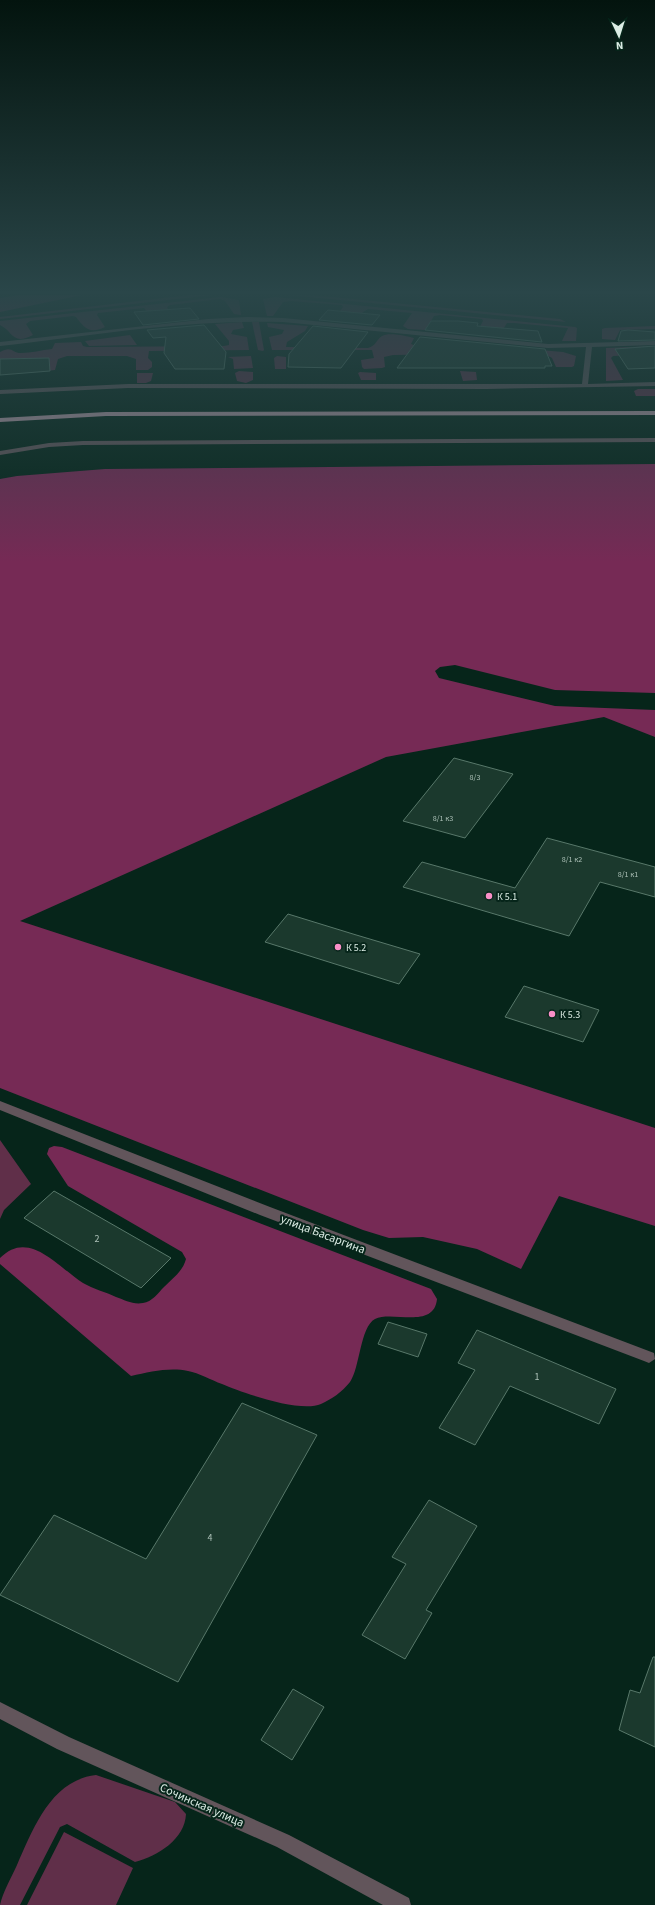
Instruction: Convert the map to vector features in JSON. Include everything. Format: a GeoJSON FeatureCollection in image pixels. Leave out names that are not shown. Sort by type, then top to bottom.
{"type":"FeatureCollection","features":[{"type":"Feature","properties":{"kind":"highway"},"geometry":{"type":"LineString","coordinates":[[84,408],[655,407]]}},
{"type":"Feature","properties":{"kind":"highway"},"geometry":{"type":"LineString","coordinates":[[0,420],[106,414],[655,413]]}},
{"type":"Feature","properties":{"kind":"street"},"geometry":{"type":"LineString","coordinates":[[0,392],[38,388],[168,386],[585,386],[655,384]]}},
{"type":"Feature","properties":{"kind":"street"},"geometry":{"type":"LineString","coordinates":[[0,453],[49,445],[83,443],[655,440]]}},
{"type":"Feature","properties":{"kind":"street","name":"улица Басаргина"},"geometry":{"type":"LineString","coordinates":[[0,1105],[265,1211],[649,1357]]}},
{"type":"Feature","properties":{"kind":"street","name":"Сочинская улица"},"geometry":{"type":"LineString","coordinates":[[0,1710],[63,1743],[283,1841],[402,1905]]}},
{"type":"Feature","properties":{"kind":"shaded area"},"geometry":{"type":"Polygon","coordinates":[[[638,389],[655,389],[655,396],[636,396],[634,391],[638,389]]]}},
{"type":"Feature","properties":{"kind":"shaded area"},"geometry":{"type":"Polygon","coordinates":[[[655,464],[655,693],[555,690],[455,665],[440,667],[435,671],[439,678],[555,706],[655,710],[655,737],[604,717],[386,757],[20,921],[655,1128],[655,1226],[559,1196],[521,1269],[477,1249],[423,1237],[389,1238],[363,1230],[0,1088],[0,479],[17,476],[105,469],[655,464]]]}},
{"type":"Feature","properties":{"kind":"shaded area"},"geometry":{"type":"Polygon","coordinates":[[[0,1140],[31,1184],[4,1210],[0,1219],[0,1140]]]}},
{"type":"Feature","properties":{"kind":"shaded area"},"geometry":{"type":"Polygon","coordinates":[[[54,1146],[62,1147],[431,1289],[437,1299],[434,1308],[428,1314],[421,1317],[382,1317],[375,1319],[370,1323],[366,1330],[356,1367],[350,1382],[337,1395],[321,1404],[300,1406],[272,1401],[243,1392],[188,1371],[160,1370],[131,1376],[0,1264],[0,1258],[11,1250],[22,1247],[33,1249],[54,1261],[83,1283],[132,1303],[146,1302],[155,1297],[180,1271],[186,1259],[182,1252],[68,1186],[47,1154],[49,1148],[54,1146]]]}},
{"type":"Feature","properties":{"kind":"shaded area"},"geometry":{"type":"Polygon","coordinates":[[[96,1775],[175,1802],[186,1814],[181,1831],[169,1845],[161,1851],[135,1862],[67,1824],[60,1827],[20,1905],[0,1905],[5,1890],[30,1836],[46,1808],[55,1796],[67,1786],[80,1779],[96,1775]]]}},
{"type":"Feature","properties":{"kind":"shaded area"},"geometry":{"type":"Polygon","coordinates":[[[64,1832],[133,1868],[116,1905],[27,1905],[64,1832]]]}},
{"type":"Feature","properties":{"kind":"building"},"geometry":{"type":"Polygon","coordinates":[[[454,758],[513,774],[465,838],[403,821],[454,758]]]}},
{"type":"Feature","properties":{"kind":"building"},"geometry":{"type":"Polygon","coordinates":[[[547,838],[655,867],[655,897],[600,882],[569,936],[403,887],[422,862],[515,888],[547,838]]]}},
{"type":"Feature","properties":{"kind":"building","name":"К 5.2"},"geometry":{"type":"Polygon","coordinates":[[[288,914],[420,954],[399,984],[265,942],[288,914]]]}},
{"type":"Feature","properties":{"kind":"building","name":"К 5.3"},"geometry":{"type":"Polygon","coordinates":[[[524,986],[599,1010],[583,1042],[505,1017],[524,986]]]}},
{"type":"Feature","properties":{"kind":"building"},"geometry":{"type":"Polygon","coordinates":[[[54,1191],[171,1258],[141,1288],[24,1218],[54,1191]]]}},
{"type":"Feature","properties":{"kind":"building"},"geometry":{"type":"Polygon","coordinates":[[[388,1322],[427,1334],[418,1357],[378,1344],[388,1322]]]}},
{"type":"Feature","properties":{"kind":"building"},"geometry":{"type":"Polygon","coordinates":[[[477,1330],[616,1389],[599,1424],[510,1386],[475,1445],[439,1428],[475,1370],[458,1363],[477,1330]]]}},
{"type":"Feature","properties":{"kind":"building"},"geometry":{"type":"Polygon","coordinates":[[[242,1403],[317,1435],[178,1682],[0,1595],[54,1515],[146,1559],[242,1403]]]}},
{"type":"Feature","properties":{"kind":"building"},"geometry":{"type":"Polygon","coordinates":[[[429,1500],[477,1526],[426,1610],[432,1613],[405,1659],[362,1635],[406,1564],[392,1557],[429,1500]]]}},
{"type":"Feature","properties":{"kind":"building"},"geometry":{"type":"Polygon","coordinates":[[[653,1657],[655,1657],[655,1747],[619,1730],[630,1690],[640,1693],[653,1657]]]}},
{"type":"Feature","properties":{"kind":"building"},"geometry":{"type":"Polygon","coordinates":[[[293,1689],[324,1707],[292,1760],[261,1740],[293,1689]]]}},
{"type":"Feature","properties":{"kind":"place","name":"К 5.1"},"geometry":{"type":"Point","coordinates":[489,896]}},
{"type":"Feature","properties":{"kind":"place","name":"К 5.2"},"geometry":{"type":"Point","coordinates":[338,947]}},
{"type":"Feature","properties":{"kind":"place","name":"К 5.3"},"geometry":{"type":"Point","coordinates":[552,1014]}}]}
